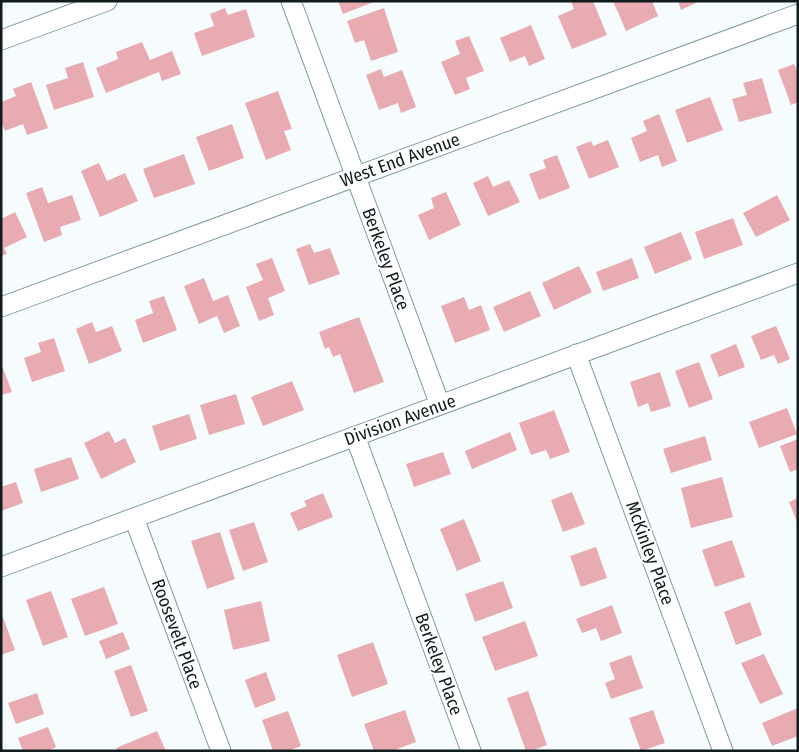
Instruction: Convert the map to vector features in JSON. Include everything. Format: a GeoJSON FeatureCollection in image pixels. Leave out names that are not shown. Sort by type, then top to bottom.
{"type":"FeatureCollection","features":[{"type":"Feature","properties":{"kind":"street"},"geometry":{"type":"LineString","coordinates":[[1,40],[107,1]]}},
{"type":"Feature","properties":{"kind":"street","name":"Berkeley Place"},"geometry":{"type":"LineString","coordinates":[[291,1],[440,405]]}},
{"type":"Feature","properties":{"kind":"street","name":"West End Avenue"},"geometry":{"type":"LineString","coordinates":[[1,307],[798,14]]}},
{"type":"Feature","properties":{"kind":"street","name":"Division Avenue"},"geometry":{"type":"LineString","coordinates":[[1,567],[798,273]]}},
{"type":"Feature","properties":{"kind":"street","name":"McKinley Place"},"geometry":{"type":"LineString","coordinates":[[576,354],[724,751]]}},
{"type":"Feature","properties":{"kind":"street","name":"Berkeley Place"},"geometry":{"type":"LineString","coordinates":[[355,436],[471,751]]}},
{"type":"Feature","properties":{"kind":"street","name":"Roosevelt Place"},"geometry":{"type":"LineString","coordinates":[[134,518],[220,751]]}},
{"type":"Feature","properties":{"kind":"building"},"geometry":{"type":"Polygon","coordinates":[[[338,1],[376,1],[343,14],[338,1]]]}},
{"type":"Feature","properties":{"kind":"building"},"geometry":{"type":"Polygon","coordinates":[[[571,1],[593,1],[607,35],[572,49],[558,16],[574,9],[571,1]]]}},
{"type":"Feature","properties":{"kind":"building"},"geometry":{"type":"Polygon","coordinates":[[[613,1],[652,1],[658,16],[626,31],[613,1]]]}},
{"type":"Feature","properties":{"kind":"building"},"geometry":{"type":"Polygon","coordinates":[[[678,1],[700,1],[681,10],[678,1]]]}},
{"type":"Feature","properties":{"kind":"building"},"geometry":{"type":"Polygon","coordinates":[[[225,8],[228,15],[246,9],[255,37],[202,56],[194,33],[214,26],[210,14],[225,8]]]}},
{"type":"Feature","properties":{"kind":"building"},"geometry":{"type":"Polygon","coordinates":[[[384,8],[398,52],[371,61],[364,40],[355,43],[347,21],[384,8]]]}},
{"type":"Feature","properties":{"kind":"building"},"geometry":{"type":"Polygon","coordinates":[[[531,25],[545,59],[529,66],[525,56],[510,62],[500,38],[531,25]]]}},
{"type":"Feature","properties":{"kind":"building"},"geometry":{"type":"Polygon","coordinates":[[[469,36],[484,71],[466,78],[470,89],[455,95],[441,62],[460,54],[455,41],[469,36]]]}},
{"type":"Feature","properties":{"kind":"building"},"geometry":{"type":"Polygon","coordinates":[[[142,42],[150,60],[172,51],[181,74],[162,81],[159,72],[106,93],[96,68],[118,59],[116,52],[142,42]]]}},
{"type":"Feature","properties":{"kind":"building"},"geometry":{"type":"Polygon","coordinates":[[[83,62],[94,97],[54,110],[46,85],[68,78],[65,68],[83,62]]]}},
{"type":"Feature","properties":{"kind":"building"},"geometry":{"type":"Polygon","coordinates":[[[794,64],[798,73],[798,102],[791,105],[778,70],[794,64]]]}},
{"type":"Feature","properties":{"kind":"building"},"geometry":{"type":"Polygon","coordinates":[[[381,69],[384,77],[402,70],[416,107],[401,113],[398,103],[379,110],[366,75],[381,69]]]}},
{"type":"Feature","properties":{"kind":"building"},"geometry":{"type":"Polygon","coordinates":[[[762,78],[772,113],[739,122],[732,99],[747,95],[743,83],[762,78]]]}},
{"type":"Feature","properties":{"kind":"building"},"geometry":{"type":"Polygon","coordinates":[[[31,82],[48,128],[27,135],[23,124],[5,131],[1,122],[1,102],[16,96],[13,89],[31,82]]]}},
{"type":"Feature","properties":{"kind":"building"},"geometry":{"type":"Polygon","coordinates":[[[278,91],[292,129],[284,131],[291,150],[266,160],[245,103],[278,91]]]}},
{"type":"Feature","properties":{"kind":"building"},"geometry":{"type":"Polygon","coordinates":[[[710,97],[723,130],[687,143],[675,110],[710,97]]]}},
{"type":"Feature","properties":{"kind":"building"},"geometry":{"type":"Polygon","coordinates":[[[659,114],[677,161],[662,167],[658,155],[640,162],[631,138],[647,131],[643,121],[659,114]]]}},
{"type":"Feature","properties":{"kind":"building"},"geometry":{"type":"Polygon","coordinates":[[[232,124],[244,158],[209,171],[196,137],[232,124]]]}},
{"type":"Feature","properties":{"kind":"building"},"geometry":{"type":"Polygon","coordinates":[[[608,140],[619,167],[589,179],[576,147],[591,141],[593,146],[608,140]]]}},
{"type":"Feature","properties":{"kind":"building"},"geometry":{"type":"Polygon","coordinates":[[[184,154],[195,184],[154,198],[143,169],[184,154]]]}},
{"type":"Feature","properties":{"kind":"building"},"geometry":{"type":"Polygon","coordinates":[[[557,155],[570,188],[539,200],[529,174],[546,168],[543,160],[557,155]]]}},
{"type":"Feature","properties":{"kind":"building"},"geometry":{"type":"Polygon","coordinates":[[[99,163],[107,181],[125,173],[138,201],[100,217],[81,171],[99,163]]]}},
{"type":"Feature","properties":{"kind":"building"},"geometry":{"type":"Polygon","coordinates":[[[488,176],[493,187],[509,180],[520,202],[488,216],[473,183],[488,176]]]}},
{"type":"Feature","properties":{"kind":"building"},"geometry":{"type":"Polygon","coordinates":[[[42,187],[48,203],[72,195],[81,220],[60,227],[62,235],[44,242],[26,193],[42,187]]]}},
{"type":"Feature","properties":{"kind":"building"},"geometry":{"type":"Polygon","coordinates":[[[446,192],[461,225],[429,240],[418,215],[434,208],[431,198],[446,192]]]}},
{"type":"Feature","properties":{"kind":"building"},"geometry":{"type":"Polygon","coordinates":[[[777,195],[790,220],[756,237],[743,213],[777,195]]]}},
{"type":"Feature","properties":{"kind":"building"},"geometry":{"type":"Polygon","coordinates":[[[15,212],[27,237],[4,248],[7,254],[1,256],[1,219],[15,212]]]}},
{"type":"Feature","properties":{"kind":"building"},"geometry":{"type":"Polygon","coordinates":[[[733,218],[743,245],[704,259],[695,232],[733,218]]]}},
{"type":"Feature","properties":{"kind":"building"},"geometry":{"type":"Polygon","coordinates":[[[681,232],[692,259],[655,274],[644,247],[681,232]]]}},
{"type":"Feature","properties":{"kind":"building"},"geometry":{"type":"Polygon","coordinates":[[[310,244],[314,253],[330,248],[340,274],[309,285],[296,249],[310,244]]]}},
{"type":"Feature","properties":{"kind":"building"},"geometry":{"type":"Polygon","coordinates":[[[272,258],[285,291],[268,298],[274,315],[259,321],[246,287],[263,280],[256,264],[272,258]]]}},
{"type":"Feature","properties":{"kind":"building"},"geometry":{"type":"Polygon","coordinates":[[[632,258],[639,278],[603,291],[596,272],[632,258]]]}},
{"type":"Feature","properties":{"kind":"building"},"geometry":{"type":"Polygon","coordinates":[[[579,266],[592,292],[554,310],[542,283],[579,266]]]}},
{"type":"Feature","properties":{"kind":"building"},"geometry":{"type":"Polygon","coordinates":[[[204,278],[213,301],[228,295],[240,326],[224,333],[217,316],[199,324],[184,286],[204,278]]]}},
{"type":"Feature","properties":{"kind":"building"},"geometry":{"type":"Polygon","coordinates":[[[530,291],[541,316],[504,332],[493,307],[530,291]]]}},
{"type":"Feature","properties":{"kind":"building"},"geometry":{"type":"Polygon","coordinates":[[[164,296],[177,330],[143,343],[135,320],[153,313],[149,301],[164,296]]]}},
{"type":"Feature","properties":{"kind":"building"},"geometry":{"type":"Polygon","coordinates":[[[464,297],[469,310],[481,305],[490,330],[455,343],[441,306],[464,297]]]}},
{"type":"Feature","properties":{"kind":"building"},"geometry":{"type":"Polygon","coordinates":[[[359,317],[384,382],[354,393],[340,354],[333,357],[329,347],[325,349],[319,332],[359,317]]]}},
{"type":"Feature","properties":{"kind":"building"},"geometry":{"type":"Polygon","coordinates":[[[92,322],[96,332],[112,326],[122,351],[89,364],[76,329],[92,322]]]}},
{"type":"Feature","properties":{"kind":"building"},"geometry":{"type":"Polygon","coordinates":[[[776,326],[790,359],[778,364],[774,355],[761,360],[751,336],[776,326]]]}},
{"type":"Feature","properties":{"kind":"building"},"geometry":{"type":"Polygon","coordinates":[[[54,338],[65,371],[32,382],[24,358],[41,352],[38,343],[54,338]]]}},
{"type":"Feature","properties":{"kind":"building"},"geometry":{"type":"Polygon","coordinates":[[[736,344],[745,367],[719,377],[710,355],[736,344]]]}},
{"type":"Feature","properties":{"kind":"building"},"geometry":{"type":"Polygon","coordinates":[[[699,362],[713,399],[689,408],[675,371],[699,362]]]}},
{"type":"Feature","properties":{"kind":"building"},"geometry":{"type":"Polygon","coordinates":[[[3,368],[12,392],[1,395],[1,369],[3,368]]]}},
{"type":"Feature","properties":{"kind":"building"},"geometry":{"type":"Polygon","coordinates":[[[660,372],[671,406],[651,412],[648,403],[638,407],[630,382],[660,372]]]}},
{"type":"Feature","properties":{"kind":"building"},"geometry":{"type":"Polygon","coordinates":[[[292,381],[304,410],[263,426],[251,397],[292,381]]]}},
{"type":"Feature","properties":{"kind":"building"},"geometry":{"type":"Polygon","coordinates":[[[236,394],[245,424],[209,435],[200,405],[236,394]]]}},
{"type":"Feature","properties":{"kind":"building"},"geometry":{"type":"Polygon","coordinates":[[[787,408],[797,434],[759,448],[749,422],[787,408]]]}},
{"type":"Feature","properties":{"kind":"building"},"geometry":{"type":"Polygon","coordinates":[[[554,410],[570,452],[550,459],[546,450],[531,455],[519,423],[554,410]]]}},
{"type":"Feature","properties":{"kind":"building"},"geometry":{"type":"Polygon","coordinates":[[[189,414],[197,439],[160,451],[152,426],[189,414]]]}},
{"type":"Feature","properties":{"kind":"building"},"geometry":{"type":"Polygon","coordinates":[[[109,431],[115,443],[125,438],[136,462],[101,479],[84,443],[109,431]]]}},
{"type":"Feature","properties":{"kind":"building"},"geometry":{"type":"Polygon","coordinates":[[[510,432],[517,450],[472,469],[465,451],[510,432]]]}},
{"type":"Feature","properties":{"kind":"building"},"geometry":{"type":"Polygon","coordinates":[[[705,436],[712,460],[671,473],[663,449],[705,436]]]}},
{"type":"Feature","properties":{"kind":"building"},"geometry":{"type":"Polygon","coordinates":[[[798,439],[798,469],[790,472],[780,446],[798,439]]]}},
{"type":"Feature","properties":{"kind":"building"},"geometry":{"type":"Polygon","coordinates":[[[443,452],[451,474],[414,487],[406,464],[443,452]]]}},
{"type":"Feature","properties":{"kind":"building"},"geometry":{"type":"Polygon","coordinates":[[[71,457],[79,479],[41,492],[34,469],[71,457]]]}},
{"type":"Feature","properties":{"kind":"building"},"geometry":{"type":"Polygon","coordinates":[[[722,477],[733,517],[691,528],[681,488],[722,477]]]}},
{"type":"Feature","properties":{"kind":"building"},"geometry":{"type":"Polygon","coordinates":[[[16,482],[23,503],[1,511],[1,487],[16,482]]]}},
{"type":"Feature","properties":{"kind":"building"},"geometry":{"type":"Polygon","coordinates":[[[572,492],[585,524],[563,532],[551,500],[572,492]]]}},
{"type":"Feature","properties":{"kind":"building"},"geometry":{"type":"Polygon","coordinates":[[[323,493],[333,517],[298,531],[290,513],[307,506],[304,501],[323,493]]]}},
{"type":"Feature","properties":{"kind":"building"},"geometry":{"type":"Polygon","coordinates":[[[798,498],[798,524],[789,502],[798,498]]]}},
{"type":"Feature","properties":{"kind":"building"},"geometry":{"type":"Polygon","coordinates":[[[464,519],[481,561],[457,571],[440,529],[464,519]]]}},
{"type":"Feature","properties":{"kind":"building"},"geometry":{"type":"Polygon","coordinates":[[[254,522],[268,562],[243,571],[229,530],[254,522]]]}},
{"type":"Feature","properties":{"kind":"building"},"geometry":{"type":"Polygon","coordinates":[[[220,532],[235,579],[207,589],[191,541],[220,532]]]}},
{"type":"Feature","properties":{"kind":"building"},"geometry":{"type":"Polygon","coordinates":[[[732,540],[745,577],[715,587],[702,550],[732,540]]]}},
{"type":"Feature","properties":{"kind":"building"},"geometry":{"type":"Polygon","coordinates":[[[596,547],[607,578],[581,587],[570,556],[596,547]]]}},
{"type":"Feature","properties":{"kind":"building"},"geometry":{"type":"Polygon","coordinates":[[[503,581],[513,608],[475,622],[465,594],[503,581]]]}},
{"type":"Feature","properties":{"kind":"building"},"geometry":{"type":"Polygon","coordinates":[[[104,587],[118,624],[85,636],[71,599],[104,587]]]}},
{"type":"Feature","properties":{"kind":"building"},"geometry":{"type":"Polygon","coordinates":[[[51,591],[68,637],[43,646],[26,600],[51,591]]]}},
{"type":"Feature","properties":{"kind":"building"},"geometry":{"type":"Polygon","coordinates":[[[261,601],[270,641],[233,650],[224,610],[261,601]]]}},
{"type":"Feature","properties":{"kind":"building"},"geometry":{"type":"Polygon","coordinates":[[[750,602],[762,635],[736,645],[724,612],[750,602]]]}},
{"type":"Feature","properties":{"kind":"building"},"geometry":{"type":"Polygon","coordinates":[[[612,605],[622,633],[601,641],[596,628],[582,633],[576,619],[612,605]]]}},
{"type":"Feature","properties":{"kind":"building"},"geometry":{"type":"Polygon","coordinates":[[[1,612],[15,650],[1,655],[1,612]]]}},
{"type":"Feature","properties":{"kind":"building"},"geometry":{"type":"Polygon","coordinates":[[[525,621],[538,656],[495,671],[482,637],[525,621]]]}},
{"type":"Feature","properties":{"kind":"building"},"geometry":{"type":"Polygon","coordinates":[[[123,632],[130,649],[106,659],[99,641],[123,632]]]}},
{"type":"Feature","properties":{"kind":"building"},"geometry":{"type":"Polygon","coordinates":[[[373,642],[388,684],[352,697],[337,655],[373,642]]]}},
{"type":"Feature","properties":{"kind":"building"},"geometry":{"type":"Polygon","coordinates":[[[764,654],[783,694],[760,704],[741,663],[764,654]]]}},
{"type":"Feature","properties":{"kind":"building"},"geometry":{"type":"Polygon","coordinates":[[[631,655],[643,688],[611,699],[605,683],[615,679],[609,663],[631,655]]]}},
{"type":"Feature","properties":{"kind":"building"},"geometry":{"type":"Polygon","coordinates":[[[131,665],[148,711],[131,717],[114,671],[131,665]]]}},
{"type":"Feature","properties":{"kind":"building"},"geometry":{"type":"Polygon","coordinates":[[[266,672],[276,700],[255,708],[245,680],[266,672]]]}},
{"type":"Feature","properties":{"kind":"building"},"geometry":{"type":"Polygon","coordinates":[[[528,691],[547,745],[531,751],[526,751],[507,698],[528,691]]]}},
{"type":"Feature","properties":{"kind":"building"},"geometry":{"type":"Polygon","coordinates":[[[37,693],[44,714],[16,724],[8,703],[37,693]]]}},
{"type":"Feature","properties":{"kind":"building"},"geometry":{"type":"Polygon","coordinates":[[[798,708],[798,736],[772,746],[762,723],[798,708]]]}},
{"type":"Feature","properties":{"kind":"building"},"geometry":{"type":"Polygon","coordinates":[[[405,710],[416,742],[392,751],[374,751],[364,724],[405,710]]]}},
{"type":"Feature","properties":{"kind":"building"},"geometry":{"type":"Polygon","coordinates":[[[653,710],[665,743],[641,751],[629,718],[653,710]]]}},
{"type":"Feature","properties":{"kind":"building"},"geometry":{"type":"Polygon","coordinates":[[[288,711],[301,746],[288,751],[273,751],[262,720],[288,711]]]}},
{"type":"Feature","properties":{"kind":"building"},"geometry":{"type":"Polygon","coordinates":[[[48,727],[56,747],[47,751],[23,751],[18,738],[48,727]]]}},
{"type":"Feature","properties":{"kind":"building"},"geometry":{"type":"Polygon","coordinates":[[[157,731],[166,751],[117,751],[116,748],[157,731]]]}}]}
